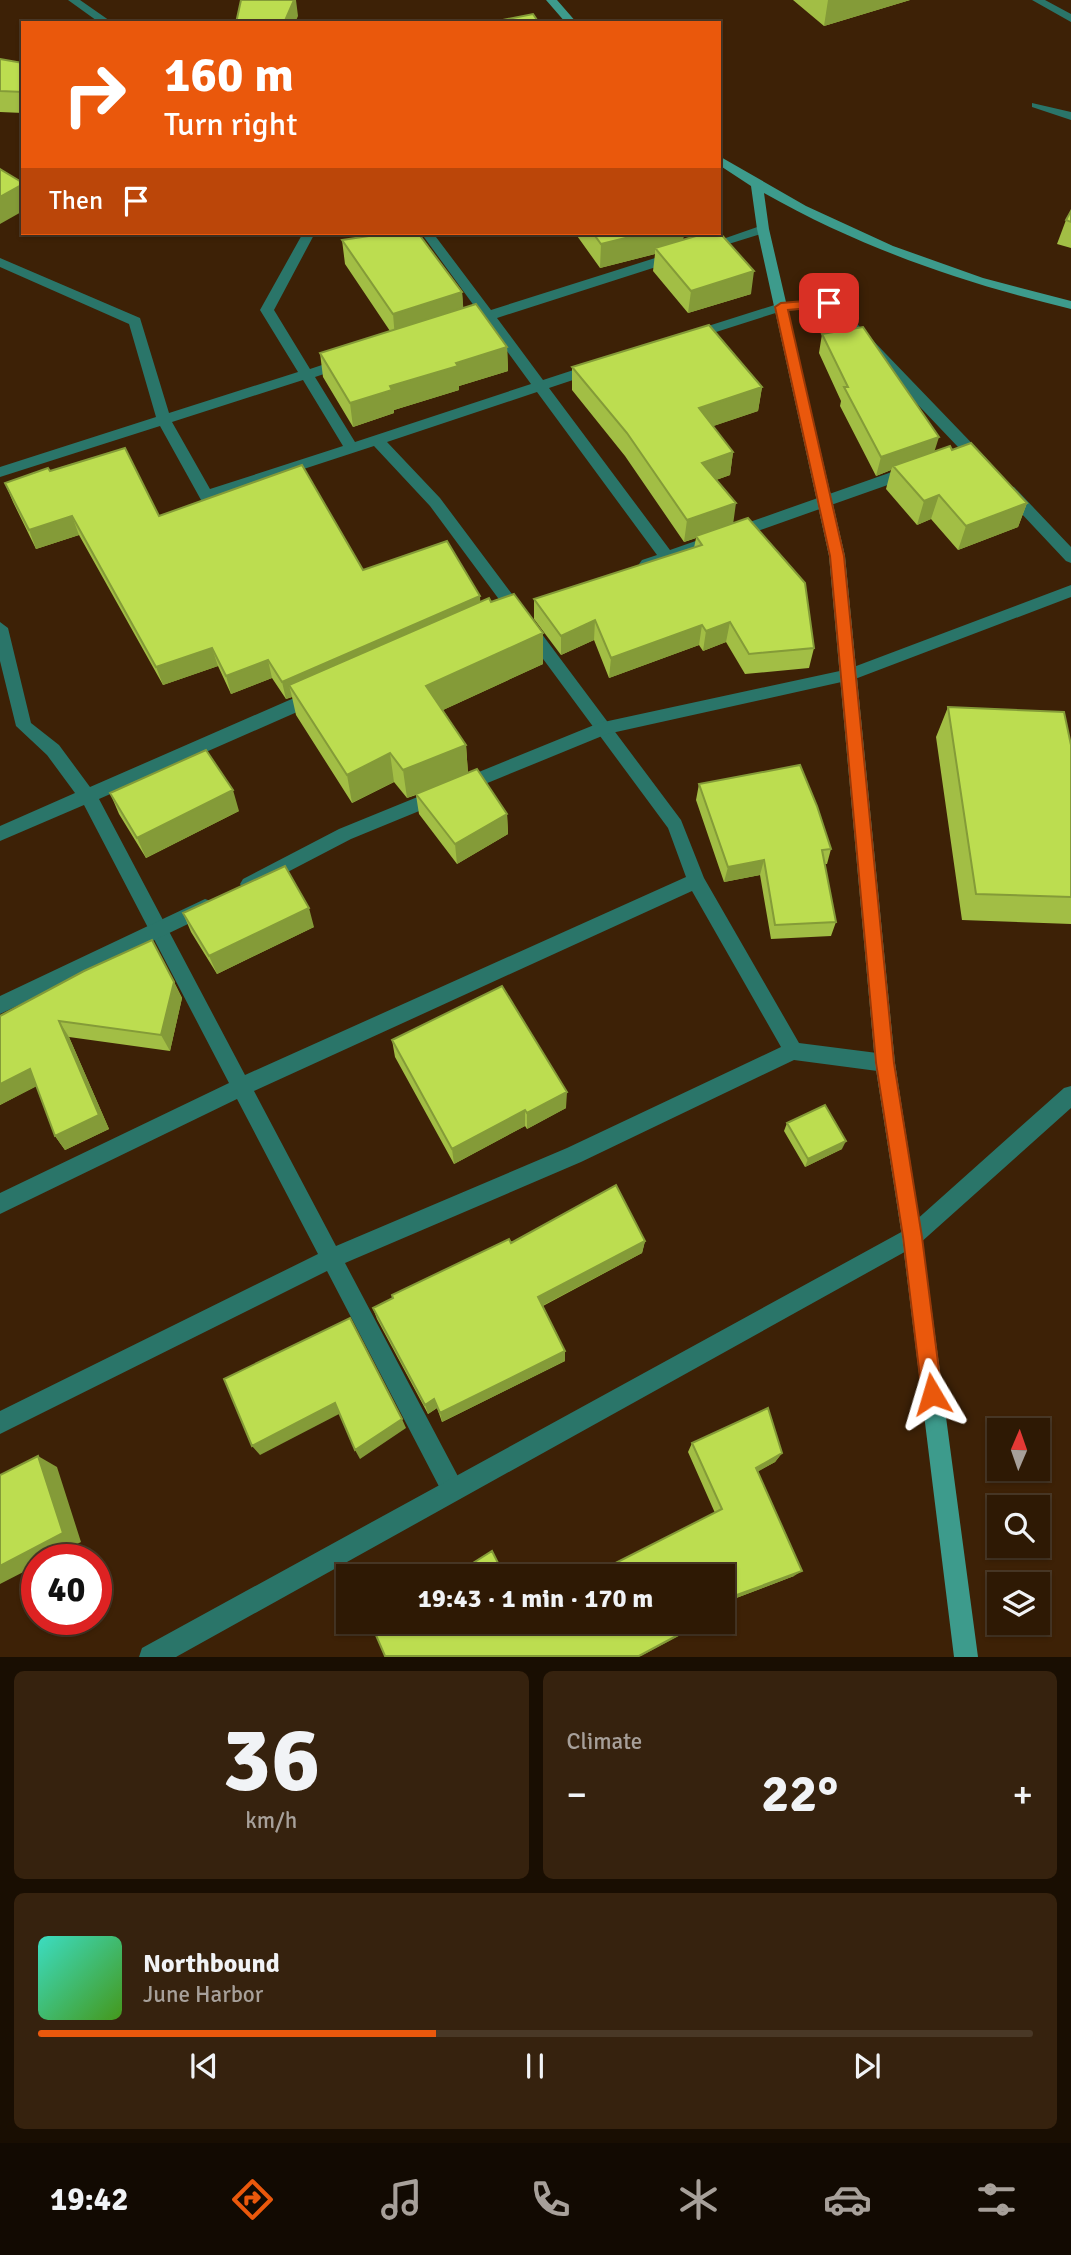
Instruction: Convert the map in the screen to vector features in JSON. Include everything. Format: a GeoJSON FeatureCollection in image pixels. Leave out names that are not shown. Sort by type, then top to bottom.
{"type":"FeatureCollection","features":[{"type":"Feature","properties":{"kind":"street"},"geometry":{"type":"LineString","coordinates":[[73,0],[105,21]]}},
{"type":"Feature","properties":{"kind":"street"},"geometry":{"type":"LineString","coordinates":[[551,0],[570,21]]}},
{"type":"Feature","properties":{"kind":"street"},"geometry":{"type":"LineString","coordinates":[[1037,0],[1071,19]]}},
{"type":"Feature","properties":{"kind":"street"},"geometry":{"type":"LineString","coordinates":[[1036,105],[1071,116]]}},
{"type":"Feature","properties":{"kind":"street"},"geometry":{"type":"LineString","coordinates":[[721,161],[815,217],[881,246],[952,273],[1071,305]]}},
{"type":"Feature","properties":{"kind":"street"},"geometry":{"type":"LineString","coordinates":[[757,185],[763,229],[837,556],[885,1063],[912,1237],[965,1657]]}},
{"type":"Feature","properties":{"kind":"street"},"geometry":{"type":"LineString","coordinates":[[450,328],[763,229]]}},
{"type":"Feature","properties":{"kind":"street"},"geometry":{"type":"LineString","coordinates":[[308,235],[267,310],[352,448]]}},
{"type":"Feature","properties":{"kind":"street"},"geometry":{"type":"LineString","coordinates":[[428,235],[667,556]]}},
{"type":"Feature","properties":{"kind":"street"},"geometry":{"type":"LineString","coordinates":[[0,262],[135,321],[164,420],[206,496],[604,365]]}},
{"type":"Feature","properties":{"kind":"street"},"geometry":{"type":"LineString","coordinates":[[680,340],[781,307],[829,303],[965,453],[993,475],[1071,557]]}},
{"type":"Feature","properties":{"kind":"street"},"geometry":{"type":"LineString","coordinates":[[0,472],[359,358]]}},
{"type":"Feature","properties":{"kind":"street"},"geometry":{"type":"LineString","coordinates":[[377,440],[435,502],[675,825],[696,881],[793,1051]]}},
{"type":"Feature","properties":{"kind":"street"},"geometry":{"type":"LineString","coordinates":[[629,570],[922,468]]}},
{"type":"Feature","properties":{"kind":"street"},"geometry":{"type":"LineString","coordinates":[[0,1005],[159,930],[345,834],[605,728],[849,675],[1071,590]]}},
{"type":"Feature","properties":{"kind":"street"},"geometry":{"type":"LineString","coordinates":[[0,628],[24,726],[53,750],[87,796],[453,1490]]}},
{"type":"Feature","properties":{"kind":"street"},"geometry":{"type":"LineString","coordinates":[[0,834],[326,692]]}},
{"type":"Feature","properties":{"kind":"street"},"geometry":{"type":"LineString","coordinates":[[0,1204],[241,1087],[696,881]]}},
{"type":"Feature","properties":{"kind":"street"},"geometry":{"type":"LineString","coordinates":[[0,1423],[331,1258],[574,1155],[793,1051],[885,1063]]}},
{"type":"Feature","properties":{"kind":"street"},"geometry":{"type":"LineString","coordinates":[[151,1657],[912,1237],[1071,1095]]}},
{"type":"Feature","properties":{"kind":"building"},"geometry":{"type":"Polygon","coordinates":[[[241,0],[294,0],[285,21],[236,21],[241,0]]]}},
{"type":"Feature","properties":{"kind":"building"},"geometry":{"type":"Polygon","coordinates":[[[533,14],[538,21],[498,21],[533,14]]]}},
{"type":"Feature","properties":{"kind":"building"},"geometry":{"type":"Polygon","coordinates":[[[0,59],[21,63],[21,92],[0,91],[0,59]]]}},
{"type":"Feature","properties":{"kind":"building"},"geometry":{"type":"Polygon","coordinates":[[[0,169],[21,182],[21,185],[0,197],[0,169]]]}},
{"type":"Feature","properties":{"kind":"building"},"geometry":{"type":"Polygon","coordinates":[[[721,234],[754,271],[691,291],[655,248],[699,235],[721,234]]]}},
{"type":"Feature","properties":{"kind":"building"},"geometry":{"type":"Polygon","coordinates":[[[376,235],[419,235],[462,292],[393,314],[342,240],[376,235]]]}},
{"type":"Feature","properties":{"kind":"building"},"geometry":{"type":"Polygon","coordinates":[[[594,235],[638,235],[601,244],[594,235]]]}},
{"type":"Feature","properties":{"kind":"building"},"geometry":{"type":"Polygon","coordinates":[[[476,304],[507,347],[456,363],[458,366],[390,386],[392,390],[350,403],[320,353],[476,304]]]}},
{"type":"Feature","properties":{"kind":"building"},"geometry":{"type":"Polygon","coordinates":[[[709,325],[762,387],[699,408],[733,452],[702,463],[736,503],[687,520],[627,433],[572,367],[709,325]]]}},
{"type":"Feature","properties":{"kind":"building"},"geometry":{"type":"Polygon","coordinates":[[[863,327],[939,437],[881,457],[844,387],[848,387],[822,334],[863,327]]]}},
{"type":"Feature","properties":{"kind":"building"},"geometry":{"type":"Polygon","coordinates":[[[971,443],[1027,503],[966,526],[939,495],[924,501],[893,466],[950,446],[952,450],[971,443]]]}},
{"type":"Feature","properties":{"kind":"building"},"geometry":{"type":"Polygon","coordinates":[[[125,448],[159,516],[302,465],[363,570],[447,541],[480,596],[282,682],[268,660],[226,676],[212,648],[156,667],[72,516],[29,530],[5,483],[48,468],[50,471],[125,448]]]}},
{"type":"Feature","properties":{"kind":"building"},"geometry":{"type":"Polygon","coordinates":[[[748,518],[805,583],[814,648],[749,654],[730,622],[706,631],[702,625],[611,658],[595,620],[561,636],[534,599],[702,545],[696,536],[748,518]]]}},
{"type":"Feature","properties":{"kind":"building"},"geometry":{"type":"Polygon","coordinates":[[[514,594],[543,633],[426,686],[466,745],[403,770],[390,753],[347,775],[289,685],[489,598],[491,602],[514,594]]]}},
{"type":"Feature","properties":{"kind":"building"},"geometry":{"type":"Polygon","coordinates":[[[948,707],[1064,712],[1071,745],[1071,897],[976,894],[948,707]]]}},
{"type":"Feature","properties":{"kind":"building"},"geometry":{"type":"Polygon","coordinates":[[[206,750],[233,790],[137,838],[110,793],[206,750]]]}},
{"type":"Feature","properties":{"kind":"building"},"geometry":{"type":"Polygon","coordinates":[[[800,765],[831,849],[822,850],[836,922],[775,925],[764,860],[728,867],[699,784],[800,765]]]}},
{"type":"Feature","properties":{"kind":"building"},"geometry":{"type":"Polygon","coordinates":[[[477,769],[507,814],[455,844],[416,794],[477,769]]]}},
{"type":"Feature","properties":{"kind":"building"},"geometry":{"type":"Polygon","coordinates":[[[285,866],[309,908],[209,956],[183,913],[285,866]]]}},
{"type":"Feature","properties":{"kind":"building"},"geometry":{"type":"Polygon","coordinates":[[[152,940],[174,982],[161,1035],[59,1021],[99,1115],[55,1136],[30,1069],[0,1084],[0,1016],[84,971],[152,940]]]}},
{"type":"Feature","properties":{"kind":"building"},"geometry":{"type":"Polygon","coordinates":[[[502,986],[567,1092],[527,1113],[525,1110],[452,1149],[392,1040],[502,986]]]}},
{"type":"Feature","properties":{"kind":"building"},"geometry":{"type":"Polygon","coordinates":[[[825,1105],[846,1141],[808,1159],[787,1123],[825,1105]]]}},
{"type":"Feature","properties":{"kind":"building"},"geometry":{"type":"Polygon","coordinates":[[[616,1185],[645,1241],[538,1297],[565,1351],[440,1413],[434,1399],[425,1405],[373,1308],[393,1298],[392,1295],[509,1239],[511,1243],[616,1185]]]}},
{"type":"Feature","properties":{"kind":"building"},"geometry":{"type":"Polygon","coordinates":[[[350,1318],[402,1419],[355,1450],[335,1403],[252,1446],[224,1379],[350,1318]]]}},
{"type":"Feature","properties":{"kind":"building"},"geometry":{"type":"Polygon","coordinates":[[[768,1408],[782,1453],[756,1468],[802,1571],[735,1596],[735,1564],[614,1564],[722,1509],[692,1443],[768,1408]]]}},
{"type":"Feature","properties":{"kind":"building"},"geometry":{"type":"Polygon","coordinates":[[[38,1456],[63,1533],[42,1544],[21,1544],[21,1555],[0,1566],[0,1475],[38,1456]]]}},
{"type":"Feature","properties":{"kind":"building"},"geometry":{"type":"Polygon","coordinates":[[[492,1551],[498,1564],[472,1564],[492,1551]]]}},
{"type":"Feature","properties":{"kind":"building"},"geometry":{"type":"Polygon","coordinates":[[[375,1634],[680,1634],[639,1656],[385,1656],[375,1634]]]}},
{"type":"Feature","properties":{"kind":"route"},"geometry":{"type":"LineString","coordinates":[[829,303],[781,307],[837,556],[885,1063],[912,1237],[932,1394]]}}]}
